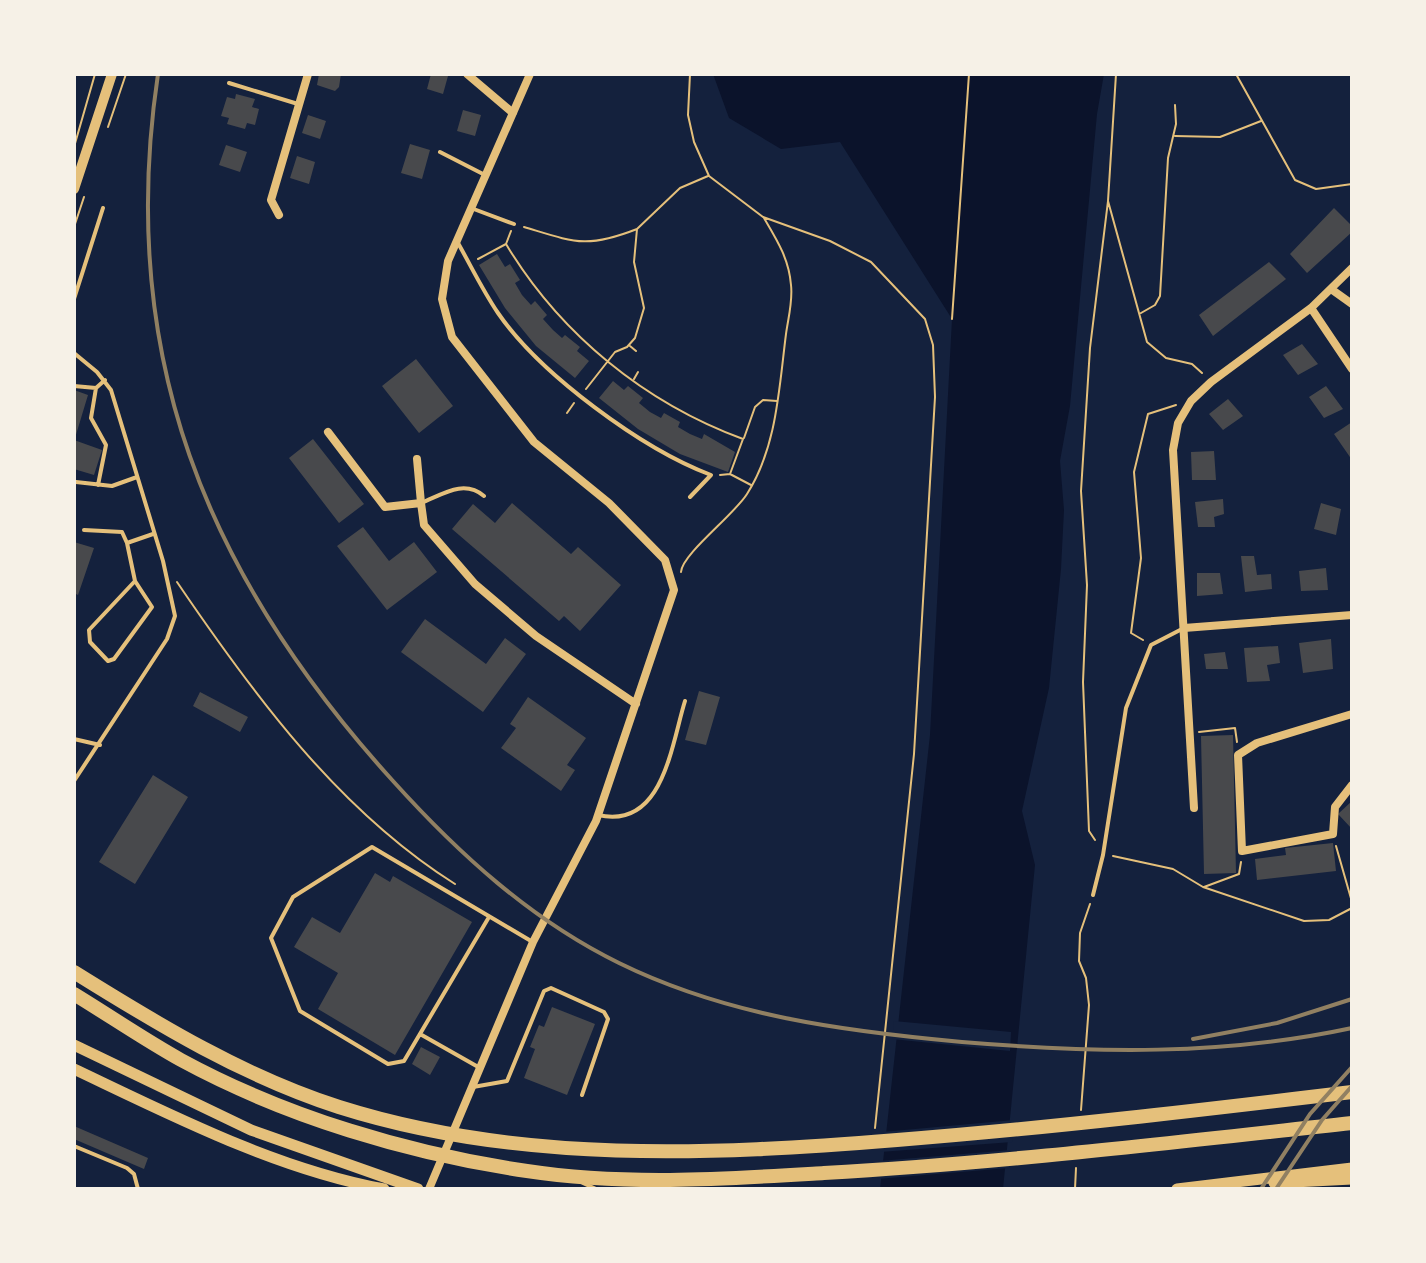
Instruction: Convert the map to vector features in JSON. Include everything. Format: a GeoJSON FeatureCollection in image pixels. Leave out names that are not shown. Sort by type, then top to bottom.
{"type":"FeatureCollection","features":[{"type":"Feature","properties":{"kind":"highway"},"geometry":{"type":"LineString","coordinates":[[74,972],[189,1043],[281,1086],[381,1119],[479,1139],[646,1152],[754,1149],[1060,1126],[1352,1092]]}},
{"type":"Feature","properties":{"kind":"highway"},"geometry":{"type":"LineString","coordinates":[[74,994],[182,1060],[275,1104],[379,1138],[475,1161],[567,1175],[651,1181],[749,1178],[992,1161],[1352,1123]]}},
{"type":"Feature","properties":{"kind":"main road"},"geometry":{"type":"LineString","coordinates":[[74,1045],[251,1130],[418,1189]]}},
{"type":"Feature","properties":{"kind":"main road"},"geometry":{"type":"LineString","coordinates":[[74,1069],[223,1137],[292,1163],[384,1189]]}},
{"type":"Feature","properties":{"kind":"main road"},"geometry":{"type":"LineString","coordinates":[[1177,1189],[1352,1168]]}},
{"type":"Feature","properties":{"kind":"main road"},"geometry":{"type":"LineString","coordinates":[[1225,1184],[1352,1179]]}},
{"type":"Feature","properties":{"kind":"street"},"geometry":{"type":"LineString","coordinates":[[74,189],[112,74]]}},
{"type":"Feature","properties":{"kind":"street"},"geometry":{"type":"LineString","coordinates":[[279,215],[271,200],[308,74]]}},
{"type":"Feature","properties":{"kind":"street"},"geometry":{"type":"LineString","coordinates":[[467,74],[513,113]]}},
{"type":"Feature","properties":{"kind":"street"},"geometry":{"type":"LineString","coordinates":[[429,1189],[533,942],[598,815],[674,590],[665,560],[609,503],[534,442],[452,337],[442,299],[448,261],[530,74]]}},
{"type":"Feature","properties":{"kind":"street"},"geometry":{"type":"LineString","coordinates":[[1194,808],[1173,450],[1178,423],[1191,401],[1211,382],[1311,308],[1352,268]]}},
{"type":"Feature","properties":{"kind":"street"},"geometry":{"type":"LineString","coordinates":[[1331,289],[1352,304]]}},
{"type":"Feature","properties":{"kind":"street"},"geometry":{"type":"LineString","coordinates":[[1311,308],[1352,369]]}},
{"type":"Feature","properties":{"kind":"street"},"geometry":{"type":"LineString","coordinates":[[328,432],[385,507],[421,503]]}},
{"type":"Feature","properties":{"kind":"street"},"geometry":{"type":"LineString","coordinates":[[417,459],[424,525],[475,584],[536,636],[636,704]]}},
{"type":"Feature","properties":{"kind":"street"},"geometry":{"type":"LineString","coordinates":[[1184,628],[1352,615]]}},
{"type":"Feature","properties":{"kind":"street"},"geometry":{"type":"LineString","coordinates":[[1352,714],[1257,743],[1238,755],[1242,851],[1333,834],[1335,807],[1352,785]]}},
{"type":"Feature","properties":{"kind":"lane"},"geometry":{"type":"LineString","coordinates":[[229,83],[298,104]]}},
{"type":"Feature","properties":{"kind":"lane"},"geometry":{"type":"LineString","coordinates":[[440,152],[486,175]]}},
{"type":"Feature","properties":{"kind":"lane"},"geometry":{"type":"LineString","coordinates":[[74,299],[103,208]]}},
{"type":"Feature","properties":{"kind":"lane"},"geometry":{"type":"LineString","coordinates":[[471,208],[514,224]]}},
{"type":"Feature","properties":{"kind":"lane"},"geometry":{"type":"LineString","coordinates":[[457,241],[499,314],[523,343],[634,437],[680,464],[711,475],[690,497]]}},
{"type":"Feature","properties":{"kind":"lane"},"geometry":{"type":"LineString","coordinates":[[74,353],[105,380],[163,561],[175,616],[167,639],[74,781]]}},
{"type":"Feature","properties":{"kind":"lane"},"geometry":{"type":"LineString","coordinates":[[98,485],[106,445],[91,418],[96,388],[105,380]]}},
{"type":"Feature","properties":{"kind":"lane"},"geometry":{"type":"LineString","coordinates":[[74,386],[96,388]]}},
{"type":"Feature","properties":{"kind":"lane"},"geometry":{"type":"LineString","coordinates":[[76,482],[112,486],[137,477]]}},
{"type":"Feature","properties":{"kind":"lane"},"geometry":{"type":"LineString","coordinates":[[421,503],[462,487],[473,487],[484,496]]}},
{"type":"Feature","properties":{"kind":"lane"},"geometry":{"type":"LineString","coordinates":[[84,530],[122,532],[135,581],[152,607],[114,659],[108,661],[90,642],[89,630],[135,581]]}},
{"type":"Feature","properties":{"kind":"lane"},"geometry":{"type":"LineString","coordinates":[[127,543],[153,534]]}},
{"type":"Feature","properties":{"kind":"lane"},"geometry":{"type":"LineString","coordinates":[[1093,895],[1103,855],[1126,708],[1151,645],[1184,628]]}},
{"type":"Feature","properties":{"kind":"lane"},"geometry":{"type":"LineString","coordinates":[[598,815],[621,818],[640,809],[658,790],[685,701]]}},
{"type":"Feature","properties":{"kind":"lane"},"geometry":{"type":"LineString","coordinates":[[74,739],[100,745]]}},
{"type":"Feature","properties":{"kind":"lane"},"geometry":{"type":"LineString","coordinates":[[489,917],[404,1061],[388,1064],[300,1011],[271,938],[293,897],[372,847],[533,942]]}},
{"type":"Feature","properties":{"kind":"lane"},"geometry":{"type":"LineString","coordinates":[[471,1088],[507,1081],[544,991],[551,988],[604,1012],[608,1019],[582,1095]]}},
{"type":"Feature","properties":{"kind":"lane"},"geometry":{"type":"LineString","coordinates":[[420,1034],[480,1068]]}},
{"type":"Feature","properties":{"kind":"lane"},"geometry":{"type":"LineString","coordinates":[[74,1146],[127,1168],[134,1174],[138,1189]]}},
{"type":"Feature","properties":{"kind":"lane"},"geometry":{"type":"LineString","coordinates":[[567,1175],[596,1189]]}},
{"type":"Feature","properties":{"kind":"path"},"geometry":{"type":"LineString","coordinates":[[74,147],[95,74]]}},
{"type":"Feature","properties":{"kind":"path"},"geometry":{"type":"LineString","coordinates":[[690,74],[688,115],[694,142],[709,176],[763,217],[830,241],[871,262],[925,319],[933,345],[935,397],[914,754],[875,1134]]}},
{"type":"Feature","properties":{"kind":"path"},"geometry":{"type":"LineString","coordinates":[[952,319],[969,74]]}},
{"type":"Feature","properties":{"kind":"path"},"geometry":{"type":"LineString","coordinates":[[1116,74],[1108,201],[1085,407],[1081,491],[1087,585],[1083,682],[1089,831],[1103,855],[1173,869],[1203,887],[1304,921],[1329,920],[1352,908]]}},
{"type":"Feature","properties":{"kind":"path"},"geometry":{"type":"LineString","coordinates":[[1236,74],[1295,180],[1316,189],[1352,184]]}},
{"type":"Feature","properties":{"kind":"path"},"geometry":{"type":"LineString","coordinates":[[1140,313],[1155,305],[1160,296],[1168,158],[1175,105]]}},
{"type":"Feature","properties":{"kind":"path"},"geometry":{"type":"LineString","coordinates":[[1173,136],[1220,137],[1262,120]]}},
{"type":"Feature","properties":{"kind":"path"},"geometry":{"type":"LineString","coordinates":[[470,263],[506,244],[514,224],[568,240],[602,243],[637,229],[680,188],[709,176]]}},
{"type":"Feature","properties":{"kind":"path"},"geometry":{"type":"LineString","coordinates":[[1108,201],[1147,342],[1166,358],[1192,364],[1211,382]]}},
{"type":"Feature","properties":{"kind":"path"},"geometry":{"type":"LineString","coordinates":[[567,413],[615,352],[629,346],[635,338],[644,308],[634,262],[637,229]]}},
{"type":"Feature","properties":{"kind":"path"},"geometry":{"type":"LineString","coordinates":[[506,244],[530,284],[562,321],[609,361],[660,402],[698,422],[743,439]]}},
{"type":"Feature","properties":{"kind":"path"},"geometry":{"type":"LineString","coordinates":[[629,346],[636,351]]}},
{"type":"Feature","properties":{"kind":"path"},"geometry":{"type":"LineString","coordinates":[[633,380],[638,372]]}},
{"type":"Feature","properties":{"kind":"path"},"geometry":{"type":"LineString","coordinates":[[752,485],[730,474],[755,407],[763,400],[778,401]]}},
{"type":"Feature","properties":{"kind":"path"},"geometry":{"type":"LineString","coordinates":[[1151,645],[1131,633],[1141,558],[1134,472],[1138,443],[1148,414],[1191,401]]}},
{"type":"Feature","properties":{"kind":"path"},"geometry":{"type":"LineString","coordinates":[[163,561],[218,643],[293,738],[360,809],[419,862],[458,887]]}},
{"type":"Feature","properties":{"kind":"path"},"geometry":{"type":"LineString","coordinates":[[1190,733],[1235,728],[1238,755]]}},
{"type":"Feature","properties":{"kind":"path"},"geometry":{"type":"LineString","coordinates":[[1333,834],[1352,902]]}},
{"type":"Feature","properties":{"kind":"path"},"geometry":{"type":"LineString","coordinates":[[1203,887],[1239,874],[1242,851]]}},
{"type":"Feature","properties":{"kind":"path"},"geometry":{"type":"LineString","coordinates":[[1081,1111],[1089,1005],[1086,978],[1079,961],[1080,933],[1093,895]]}},
{"type":"Feature","properties":{"kind":"water"},"geometry":{"type":"Polygon","coordinates":[[[713,74],[1104,74],[1097,114],[1070,406],[1060,461],[1064,510],[1049,688],[1022,811],[1035,865],[1003,1189],[880,1189],[930,735],[952,319],[840,142],[781,149],[729,118],[713,74]]]}},
{"type":"Feature","properties":{"kind":"pier"},"geometry":{"type":"Polygon","coordinates":[[[894,1021],[1011,1032],[1010,1051],[892,1039],[894,1021]]]}},
{"type":"Feature","properties":{"kind":"pier"},"geometry":{"type":"Polygon","coordinates":[[[1014,1120],[1012,1142],[880,1152],[882,1132],[1014,1120]]]}},
{"type":"Feature","properties":{"kind":"pier"},"geometry":{"type":"Polygon","coordinates":[[[1011,1150],[1009,1168],[877,1179],[879,1161],[1011,1150]]]}},
{"type":"Feature","properties":{"kind":"building"},"geometry":{"type":"Polygon","coordinates":[[[319,74],[341,74],[339,87],[335,91],[317,85],[319,74]]]}},
{"type":"Feature","properties":{"kind":"building"},"geometry":{"type":"Polygon","coordinates":[[[431,74],[448,76],[443,94],[427,89],[431,74]]]}},
{"type":"Feature","properties":{"kind":"building"},"geometry":{"type":"Polygon","coordinates":[[[236,94],[255,99],[252,107],[259,109],[255,125],[247,123],[245,129],[227,124],[229,118],[221,116],[227,97],[235,99],[236,94]]]}},
{"type":"Feature","properties":{"kind":"building"},"geometry":{"type":"Polygon","coordinates":[[[463,110],[481,115],[475,136],[457,131],[463,110]]]}},
{"type":"Feature","properties":{"kind":"building"},"geometry":{"type":"Polygon","coordinates":[[[308,115],[326,121],[320,139],[302,133],[308,115]]]}},
{"type":"Feature","properties":{"kind":"building"},"geometry":{"type":"Polygon","coordinates":[[[410,144],[430,150],[422,179],[401,173],[410,144]]]}},
{"type":"Feature","properties":{"kind":"building"},"geometry":{"type":"Polygon","coordinates":[[[226,145],[247,152],[240,172],[219,165],[226,145]]]}},
{"type":"Feature","properties":{"kind":"building"},"geometry":{"type":"Polygon","coordinates":[[[297,156],[315,162],[309,184],[290,178],[297,156]]]}},
{"type":"Feature","properties":{"kind":"building"},"geometry":{"type":"Polygon","coordinates":[[[1334,208],[1352,226],[1352,232],[1307,273],[1290,254],[1334,208]]]}},
{"type":"Feature","properties":{"kind":"building"},"geometry":{"type":"Polygon","coordinates":[[[497,254],[505,267],[510,264],[520,280],[515,283],[522,295],[531,305],[535,301],[547,315],[543,319],[562,338],[565,335],[580,347],[577,351],[589,361],[575,378],[536,346],[505,308],[479,265],[497,254]]]}},
{"type":"Feature","properties":{"kind":"building"},"geometry":{"type":"Polygon","coordinates":[[[1269,262],[1286,279],[1213,336],[1199,315],[1269,262]]]}},
{"type":"Feature","properties":{"kind":"building"},"geometry":{"type":"Polygon","coordinates":[[[1302,344],[1318,364],[1298,375],[1283,355],[1302,344]]]}},
{"type":"Feature","properties":{"kind":"building"},"geometry":{"type":"Polygon","coordinates":[[[416,359],[453,406],[419,433],[382,386],[416,359]]]}},
{"type":"Feature","properties":{"kind":"building"},"geometry":{"type":"Polygon","coordinates":[[[613,381],[624,390],[628,386],[643,398],[639,403],[650,412],[661,418],[664,413],[680,422],[678,427],[690,434],[702,439],[704,434],[735,452],[728,472],[680,454],[638,429],[599,398],[613,381]]]}},
{"type":"Feature","properties":{"kind":"building"},"geometry":{"type":"Polygon","coordinates":[[[1326,386],[1343,409],[1324,418],[1309,397],[1326,386]]]}},
{"type":"Feature","properties":{"kind":"building"},"geometry":{"type":"Polygon","coordinates":[[[74,390],[88,395],[75,438],[74,438],[74,390]]]}},
{"type":"Feature","properties":{"kind":"building"},"geometry":{"type":"Polygon","coordinates":[[[1228,399],[1243,416],[1223,430],[1209,414],[1228,399]]]}},
{"type":"Feature","properties":{"kind":"building"},"geometry":{"type":"Polygon","coordinates":[[[1352,422],[1352,460],[1334,434],[1352,422]]]}},
{"type":"Feature","properties":{"kind":"building"},"geometry":{"type":"Polygon","coordinates":[[[313,439],[364,504],[339,523],[289,458],[313,439]]]}},
{"type":"Feature","properties":{"kind":"building"},"geometry":{"type":"Polygon","coordinates":[[[74,440],[102,450],[94,475],[74,469],[74,440]]]}},
{"type":"Feature","properties":{"kind":"building"},"geometry":{"type":"Polygon","coordinates":[[[1214,451],[1216,480],[1192,480],[1191,452],[1214,451]]]}},
{"type":"Feature","properties":{"kind":"building"},"geometry":{"type":"Polygon","coordinates":[[[1223,499],[1224,514],[1214,517],[1215,527],[1198,527],[1195,502],[1223,499]]]}},
{"type":"Feature","properties":{"kind":"building"},"geometry":{"type":"Polygon","coordinates":[[[512,503],[571,554],[578,547],[621,585],[580,631],[564,616],[559,621],[452,529],[473,504],[495,523],[512,503]]]}},
{"type":"Feature","properties":{"kind":"building"},"geometry":{"type":"Polygon","coordinates":[[[1321,503],[1341,509],[1336,535],[1314,529],[1321,503]]]}},
{"type":"Feature","properties":{"kind":"building"},"geometry":{"type":"Polygon","coordinates":[[[363,527],[389,561],[414,542],[437,572],[387,610],[337,546],[363,527]]]}},
{"type":"Feature","properties":{"kind":"building"},"geometry":{"type":"Polygon","coordinates":[[[74,542],[94,548],[78,595],[74,593],[74,542]]]}},
{"type":"Feature","properties":{"kind":"building"},"geometry":{"type":"Polygon","coordinates":[[[1241,556],[1254,556],[1257,575],[1271,574],[1272,589],[1245,592],[1241,556]]]}},
{"type":"Feature","properties":{"kind":"building"},"geometry":{"type":"Polygon","coordinates":[[[1326,568],[1328,590],[1301,591],[1299,571],[1326,568]]]}},
{"type":"Feature","properties":{"kind":"building"},"geometry":{"type":"Polygon","coordinates":[[[1197,573],[1220,573],[1223,594],[1197,596],[1197,573]]]}},
{"type":"Feature","properties":{"kind":"building"},"geometry":{"type":"Polygon","coordinates":[[[425,619],[486,664],[505,638],[526,654],[483,712],[401,652],[425,619]]]}},
{"type":"Feature","properties":{"kind":"building"},"geometry":{"type":"Polygon","coordinates":[[[1331,639],[1333,669],[1303,673],[1299,643],[1331,639]]]}},
{"type":"Feature","properties":{"kind":"building"},"geometry":{"type":"Polygon","coordinates":[[[1278,646],[1280,663],[1267,665],[1270,681],[1247,682],[1244,648],[1278,646]]]}},
{"type":"Feature","properties":{"kind":"building"},"geometry":{"type":"Polygon","coordinates":[[[1225,652],[1228,669],[1206,669],[1204,654],[1225,652]]]}},
{"type":"Feature","properties":{"kind":"building"},"geometry":{"type":"Polygon","coordinates":[[[699,691],[720,697],[706,745],[685,740],[699,691]]]}},
{"type":"Feature","properties":{"kind":"building"},"geometry":{"type":"Polygon","coordinates":[[[200,692],[248,717],[240,732],[193,706],[200,692]]]}},
{"type":"Feature","properties":{"kind":"building"},"geometry":{"type":"Polygon","coordinates":[[[528,697],[586,738],[567,765],[575,770],[561,791],[501,748],[516,728],[510,724],[528,697]]]}},
{"type":"Feature","properties":{"kind":"building"},"geometry":{"type":"Polygon","coordinates":[[[1233,735],[1236,873],[1204,874],[1201,736],[1233,735]]]}},
{"type":"Feature","properties":{"kind":"building"},"geometry":{"type":"Polygon","coordinates":[[[153,775],[188,797],[135,884],[99,862],[153,775]]]}},
{"type":"Feature","properties":{"kind":"building"},"geometry":{"type":"Polygon","coordinates":[[[1352,801],[1352,829],[1338,814],[1352,801]]]}},
{"type":"Feature","properties":{"kind":"building"},"geometry":{"type":"Polygon","coordinates":[[[1333,843],[1336,871],[1257,880],[1255,859],[1286,855],[1285,848],[1333,843]]]}},
{"type":"Feature","properties":{"kind":"building"},"geometry":{"type":"Polygon","coordinates":[[[375,873],[390,882],[393,876],[472,922],[395,1055],[318,1009],[338,973],[294,947],[312,917],[340,933],[375,873]]]}},
{"type":"Feature","properties":{"kind":"building"},"geometry":{"type":"Polygon","coordinates":[[[552,1007],[595,1024],[567,1095],[524,1078],[535,1049],[530,1047],[539,1025],[544,1027],[552,1007]]]}},
{"type":"Feature","properties":{"kind":"building"},"geometry":{"type":"Polygon","coordinates":[[[421,1047],[440,1057],[430,1075],[412,1064],[421,1047]]]}},
{"type":"Feature","properties":{"kind":"building"},"geometry":{"type":"Polygon","coordinates":[[[74,1126],[148,1158],[144,1169],[74,1139],[74,1126]]]}},
{"type":"Feature","properties":{"kind":"railway"},"geometry":{"type":"LineString","coordinates":[[158,74],[148,177],[151,274],[165,367],[190,456],[225,541],[271,623],[327,703],[418,808],[497,883],[587,946],[660,981],[744,1008],[830,1026],[962,1042],[1109,1050],[1255,1044],[1352,1028]]}},
{"type":"Feature","properties":{"kind":"railway"},"geometry":{"type":"LineString","coordinates":[[1193,1039],[1277,1023],[1352,999]]}},
{"type":"Feature","properties":{"kind":"railway"},"geometry":{"type":"LineString","coordinates":[[1261,1189],[1310,1114],[1352,1067]]}},
{"type":"Feature","properties":{"kind":"railway"},"geometry":{"type":"LineString","coordinates":[[1276,1189],[1322,1120],[1352,1086]]}}]}
